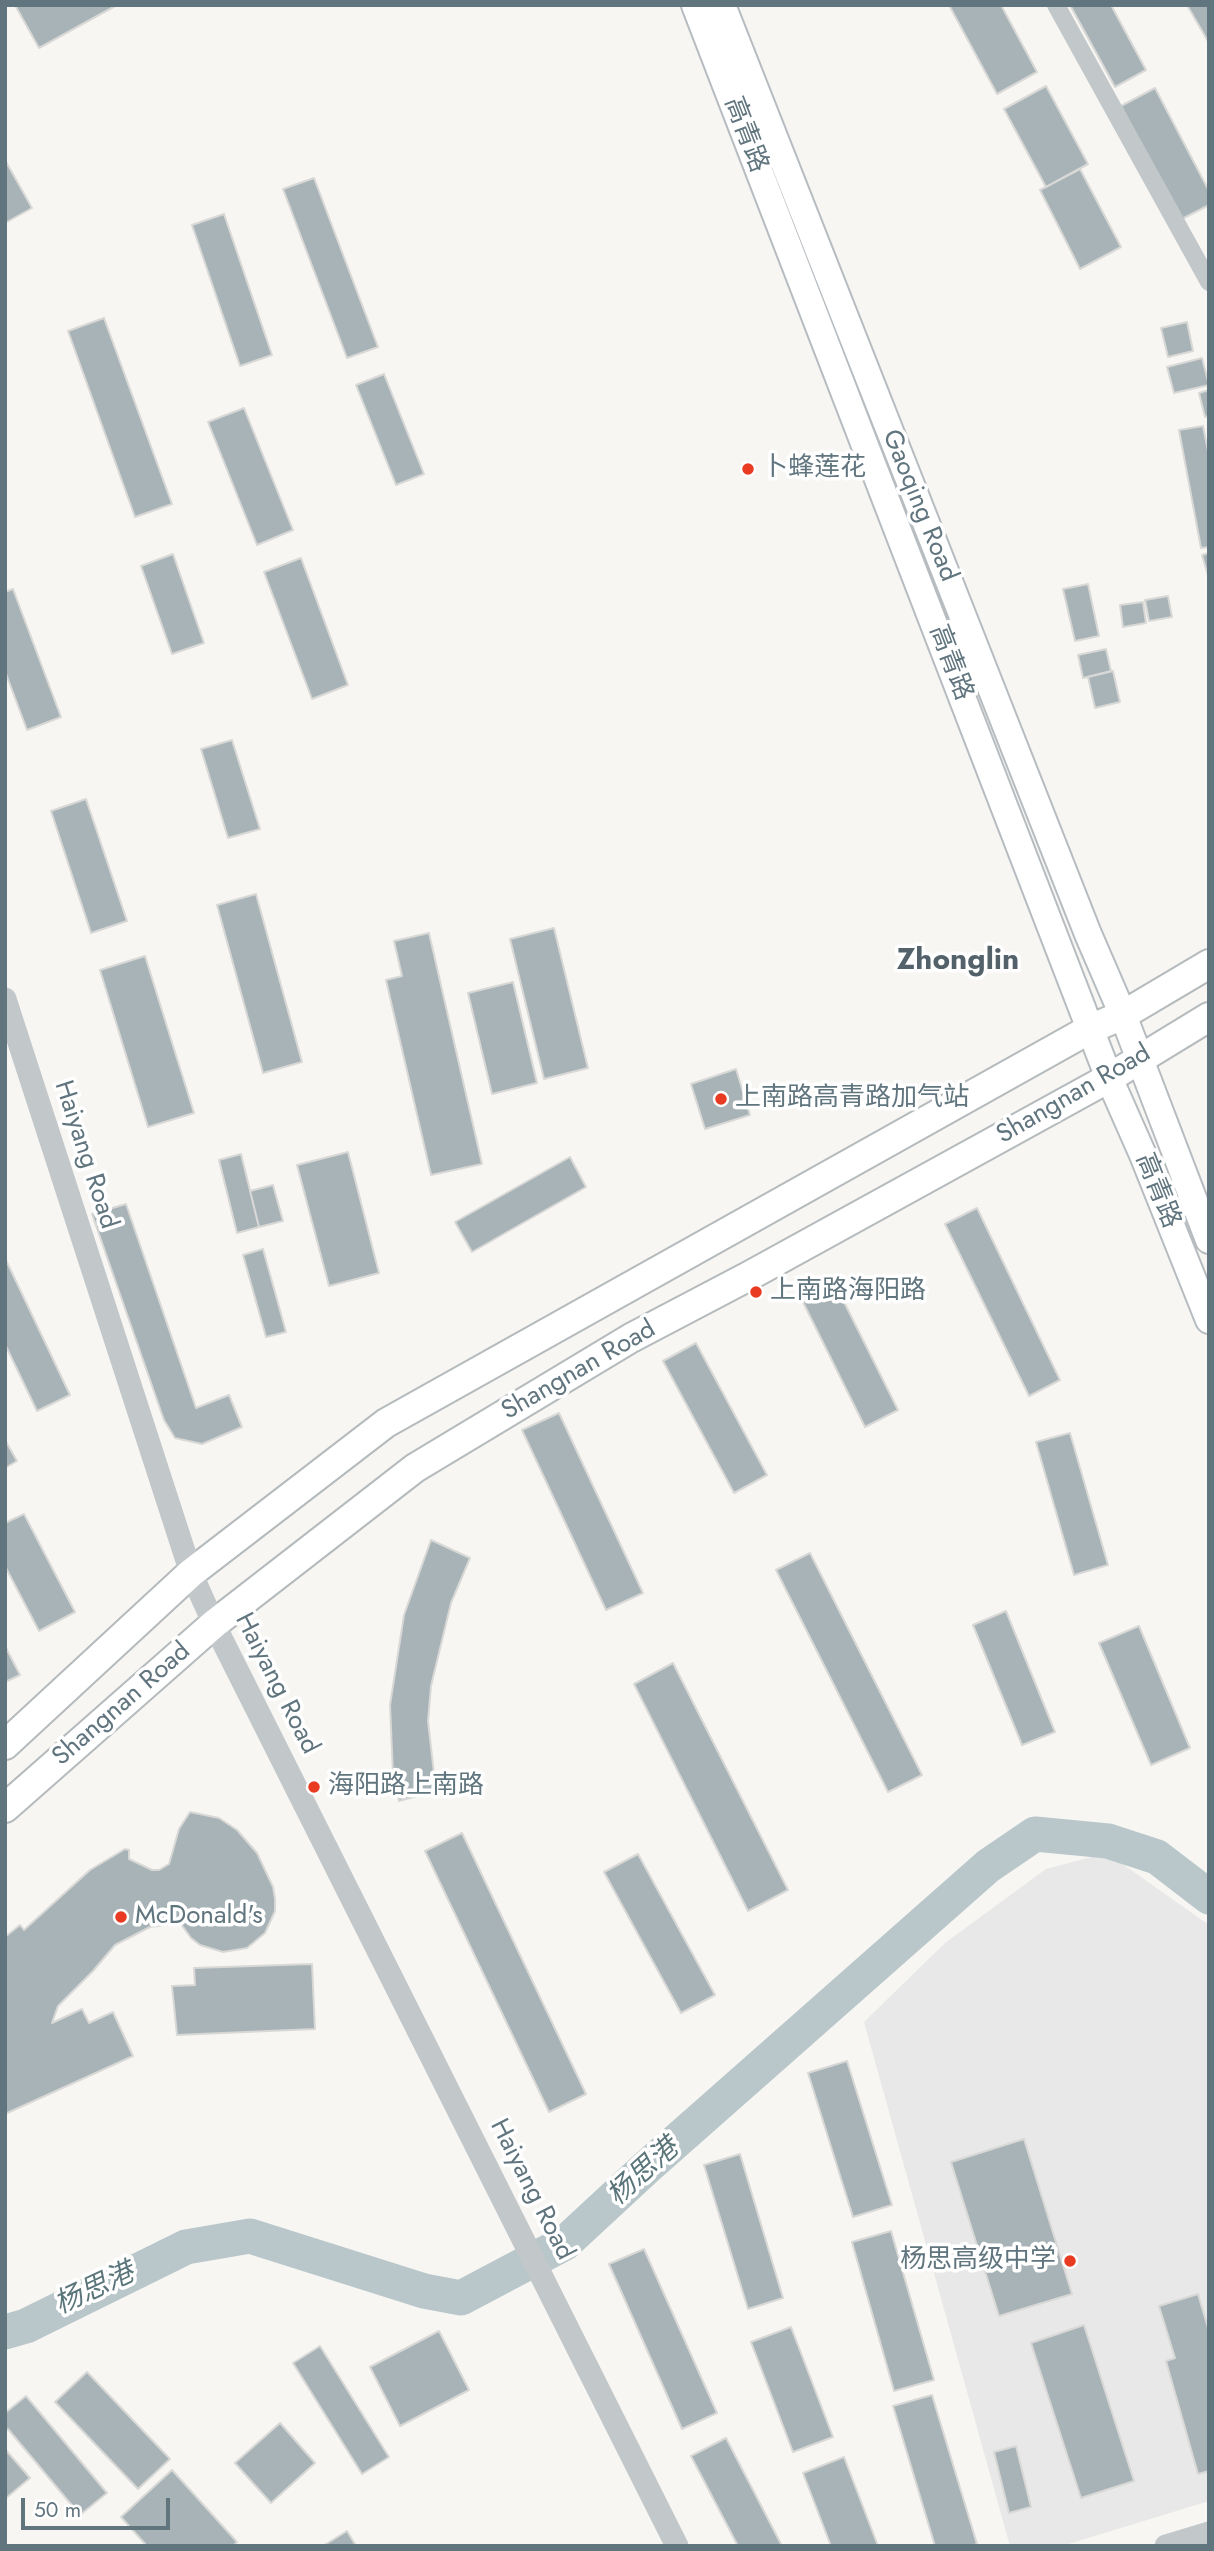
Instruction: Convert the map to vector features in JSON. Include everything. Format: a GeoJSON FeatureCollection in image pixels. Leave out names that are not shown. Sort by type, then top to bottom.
{"type":"FeatureCollection","features":[{"type":"Feature","properties":{"kind":"main road","name":"高青路"},"geometry":{"type":"LineString","coordinates":[[695,5],[1109,1078],[1143,1154],[1209,1320]]}},
{"type":"Feature","properties":{"kind":"main road","name":"Gaoqing Road"},"geometry":{"type":"LineString","coordinates":[[722,5],[1209,1240]]}},
{"type":"Feature","properties":{"kind":"main road","name":"Shangnan Road"},"geometry":{"type":"LineString","coordinates":[[5,1745],[191,1573],[386,1423],[1090,1029],[1122,1015],[1209,964]]}},
{"type":"Feature","properties":{"kind":"main road","name":"Shangnan Road"},"geometry":{"type":"LineString","coordinates":[[5,1808],[214,1624],[415,1468],[631,1338],[1109,1078],[1209,1017]]}},
{"type":"Feature","properties":{"kind":"street"},"geometry":{"type":"LineString","coordinates":[[1056,5],[1209,282]]}},
{"type":"Feature","properties":{"kind":"street","name":"Haiyang Road"},"geometry":{"type":"LineString","coordinates":[[5,999],[191,1573],[214,1624],[677,2546]]}},
{"type":"Feature","properties":{"kind":"street"},"geometry":{"type":"LineString","coordinates":[[1166,2546],[1209,2533]]}},
{"type":"Feature","properties":{"kind":"shaded area","name":"杨思高级中学"},"geometry":{"type":"Polygon","coordinates":[[[1107,1853],[1209,1925],[1209,2501],[1062,2546],[1010,2546],[864,2022],[945,1943],[1046,1869],[1107,1853]]]}},
{"type":"Feature","properties":{"kind":"building"},"geometry":{"type":"Polygon","coordinates":[[[15,5],[117,5],[39,48],[15,5]]]}},
{"type":"Feature","properties":{"kind":"building"},"geometry":{"type":"Polygon","coordinates":[[[949,5],[1001,5],[1037,72],[997,94],[949,5]]]}},
{"type":"Feature","properties":{"kind":"building"},"geometry":{"type":"Polygon","coordinates":[[[1070,5],[1111,5],[1146,70],[1115,87],[1070,5]]]}},
{"type":"Feature","properties":{"kind":"building"},"geometry":{"type":"Polygon","coordinates":[[[1187,5],[1209,5],[1209,43],[1187,5]]]}},
{"type":"Feature","properties":{"kind":"building"},"geometry":{"type":"Polygon","coordinates":[[[1046,86],[1088,164],[1046,187],[1004,109],[1046,86]]]}},
{"type":"Feature","properties":{"kind":"building"},"geometry":{"type":"Polygon","coordinates":[[[1155,88],[1209,191],[1209,205],[1180,220],[1121,106],[1155,88]]]}},
{"type":"Feature","properties":{"kind":"building"},"geometry":{"type":"Polygon","coordinates":[[[5,160],[32,208],[5,223],[5,160]]]}},
{"type":"Feature","properties":{"kind":"building"},"geometry":{"type":"Polygon","coordinates":[[[1080,169],[1121,247],[1080,269],[1040,190],[1080,169]]]}},
{"type":"Feature","properties":{"kind":"building"},"geometry":{"type":"Polygon","coordinates":[[[314,178],[378,347],[347,358],[283,189],[314,178]]]}},
{"type":"Feature","properties":{"kind":"building"},"geometry":{"type":"Polygon","coordinates":[[[224,214],[272,355],[240,366],[192,225],[224,214]]]}},
{"type":"Feature","properties":{"kind":"building"},"geometry":{"type":"Polygon","coordinates":[[[104,318],[172,504],[135,517],[68,331],[104,318]]]}},
{"type":"Feature","properties":{"kind":"building"},"geometry":{"type":"Polygon","coordinates":[[[1187,322],[1193,351],[1168,357],[1161,328],[1187,322]]]}},
{"type":"Feature","properties":{"kind":"building"},"geometry":{"type":"Polygon","coordinates":[[[1202,358],[1209,385],[1174,393],[1167,367],[1202,358]]]}},
{"type":"Feature","properties":{"kind":"building"},"geometry":{"type":"Polygon","coordinates":[[[384,374],[424,474],[396,485],[356,385],[384,374]]]}},
{"type":"Feature","properties":{"kind":"building"},"geometry":{"type":"Polygon","coordinates":[[[1209,390],[1209,416],[1205,417],[1199,393],[1209,390]]]}},
{"type":"Feature","properties":{"kind":"building"},"geometry":{"type":"Polygon","coordinates":[[[244,408],[293,530],[257,545],[208,422],[244,408]]]}},
{"type":"Feature","properties":{"kind":"building"},"geometry":{"type":"Polygon","coordinates":[[[1203,426],[1209,456],[1209,547],[1201,548],[1179,430],[1203,426]]]}},
{"type":"Feature","properties":{"kind":"building"},"geometry":{"type":"Polygon","coordinates":[[[1209,553],[1209,579],[1202,555],[1209,553]]]}},
{"type":"Feature","properties":{"kind":"building"},"geometry":{"type":"Polygon","coordinates":[[[173,554],[204,643],[172,654],[141,566],[173,554]]]}},
{"type":"Feature","properties":{"kind":"building"},"geometry":{"type":"Polygon","coordinates":[[[301,558],[348,685],[312,699],[264,572],[301,558]]]}},
{"type":"Feature","properties":{"kind":"building"},"geometry":{"type":"Polygon","coordinates":[[[1088,584],[1099,636],[1075,641],[1063,589],[1088,584]]]}},
{"type":"Feature","properties":{"kind":"building"},"geometry":{"type":"Polygon","coordinates":[[[13,589],[61,717],[27,730],[5,671],[5,592],[13,589]]]}},
{"type":"Feature","properties":{"kind":"building"},"geometry":{"type":"Polygon","coordinates":[[[1168,596],[1172,617],[1149,621],[1145,600],[1168,596]]]}},
{"type":"Feature","properties":{"kind":"building"},"geometry":{"type":"Polygon","coordinates":[[[1143,602],[1146,623],[1123,627],[1120,605],[1143,602]]]}},
{"type":"Feature","properties":{"kind":"building"},"geometry":{"type":"Polygon","coordinates":[[[1106,649],[1111,671],[1083,678],[1078,655],[1106,649]]]}},
{"type":"Feature","properties":{"kind":"building"},"geometry":{"type":"Polygon","coordinates":[[[1113,671],[1120,702],[1095,708],[1088,677],[1113,671]]]}},
{"type":"Feature","properties":{"kind":"building"},"geometry":{"type":"Polygon","coordinates":[[[232,740],[260,829],[228,838],[201,749],[232,740]]]}},
{"type":"Feature","properties":{"kind":"building"},"geometry":{"type":"Polygon","coordinates":[[[86,799],[127,921],[91,933],[51,811],[86,799]]]}},
{"type":"Feature","properties":{"kind":"building"},"geometry":{"type":"Polygon","coordinates":[[[256,894],[302,1062],[263,1073],[217,905],[256,894]]]}},
{"type":"Feature","properties":{"kind":"building"},"geometry":{"type":"Polygon","coordinates":[[[554,928],[588,1068],[544,1079],[510,939],[554,928]]]}},
{"type":"Feature","properties":{"kind":"building"},"geometry":{"type":"Polygon","coordinates":[[[429,933],[482,1164],[431,1175],[386,980],[402,976],[394,941],[429,933]]]}},
{"type":"Feature","properties":{"kind":"building"},"geometry":{"type":"Polygon","coordinates":[[[145,956],[194,1113],[148,1127],[100,970],[145,956]]]}},
{"type":"Feature","properties":{"kind":"building"},"geometry":{"type":"Polygon","coordinates":[[[513,982],[537,1083],[492,1094],[468,993],[513,982]]]}},
{"type":"Feature","properties":{"kind":"building","name":"上南路高青路加气站"},"geometry":{"type":"Polygon","coordinates":[[[736,1069],[750,1115],[705,1129],[691,1084],[736,1069]]]}},
{"type":"Feature","properties":{"kind":"building"},"geometry":{"type":"Polygon","coordinates":[[[348,1152],[379,1273],[329,1286],[297,1165],[348,1152]]]}},
{"type":"Feature","properties":{"kind":"building"},"geometry":{"type":"Polygon","coordinates":[[[241,1154],[259,1227],[237,1233],[219,1160],[241,1154]]]}},
{"type":"Feature","properties":{"kind":"building"},"geometry":{"type":"Polygon","coordinates":[[[570,1157],[586,1187],[472,1252],[455,1222],[570,1157]]]}},
{"type":"Feature","properties":{"kind":"building"},"geometry":{"type":"Polygon","coordinates":[[[273,1185],[283,1221],[259,1227],[250,1191],[273,1185]]]}},
{"type":"Feature","properties":{"kind":"building"},"geometry":{"type":"Polygon","coordinates":[[[126,1204],[196,1408],[229,1395],[242,1427],[202,1444],[175,1438],[164,1420],[92,1214],[126,1204]]]}},
{"type":"Feature","properties":{"kind":"building"},"geometry":{"type":"Polygon","coordinates":[[[977,1208],[1060,1380],[1029,1396],[945,1224],[977,1208]]]}},
{"type":"Feature","properties":{"kind":"building"},"geometry":{"type":"Polygon","coordinates":[[[263,1249],[286,1332],[266,1337],[243,1255],[263,1249]]]}},
{"type":"Feature","properties":{"kind":"building"},"geometry":{"type":"Polygon","coordinates":[[[5,1258],[70,1395],[37,1411],[5,1344],[5,1258]]]}},
{"type":"Feature","properties":{"kind":"building"},"geometry":{"type":"Polygon","coordinates":[[[832,1278],[898,1410],[865,1427],[799,1294],[832,1278]]]}},
{"type":"Feature","properties":{"kind":"building"},"geometry":{"type":"Polygon","coordinates":[[[696,1343],[767,1475],[734,1493],[663,1361],[696,1343]]]}},
{"type":"Feature","properties":{"kind":"building"},"geometry":{"type":"Polygon","coordinates":[[[559,1413],[643,1593],[606,1610],[522,1430],[559,1413]]]}},
{"type":"Feature","properties":{"kind":"building"},"geometry":{"type":"Polygon","coordinates":[[[1070,1433],[1108,1565],[1074,1575],[1036,1442],[1070,1433]]]}},
{"type":"Feature","properties":{"kind":"building"},"geometry":{"type":"Polygon","coordinates":[[[5,1440],[17,1461],[5,1468],[5,1440]]]}},
{"type":"Feature","properties":{"kind":"building"},"geometry":{"type":"Polygon","coordinates":[[[24,1514],[75,1612],[39,1631],[5,1566],[5,1523],[24,1514]]]}},
{"type":"Feature","properties":{"kind":"building"},"geometry":{"type":"Polygon","coordinates":[[[431,1540],[470,1558],[451,1603],[431,1686],[428,1721],[436,1791],[399,1801],[393,1775],[390,1705],[404,1615],[431,1540]]]}},
{"type":"Feature","properties":{"kind":"building"},"geometry":{"type":"Polygon","coordinates":[[[810,1553],[922,1775],[888,1792],[776,1570],[810,1553]]]}},
{"type":"Feature","properties":{"kind":"building"},"geometry":{"type":"Polygon","coordinates":[[[1006,1611],[1055,1732],[1022,1745],[973,1625],[1006,1611]]]}},
{"type":"Feature","properties":{"kind":"building"},"geometry":{"type":"Polygon","coordinates":[[[1139,1626],[1190,1748],[1151,1765],[1099,1643],[1139,1626]]]}},
{"type":"Feature","properties":{"kind":"building"},"geometry":{"type":"Polygon","coordinates":[[[5,1646],[20,1675],[5,1682],[5,1646]]]}},
{"type":"Feature","properties":{"kind":"building"},"geometry":{"type":"Polygon","coordinates":[[[673,1663],[788,1890],[748,1911],[634,1684],[673,1663]]]}},
{"type":"Feature","properties":{"kind":"building"},"geometry":{"type":"Polygon","coordinates":[[[190,1812],[219,1818],[237,1830],[257,1853],[273,1887],[275,1899],[275,1911],[265,1933],[247,1948],[223,1952],[200,1945],[181,1924],[175,1924],[150,1927],[115,1945],[58,2006],[52,2023],[82,2009],[89,2023],[113,2012],[133,2056],[5,2114],[5,1937],[20,1925],[24,1930],[90,1870],[125,1849],[129,1850],[129,1859],[152,1870],[159,1870],[169,1864],[179,1829],[190,1812]]]}},
{"type":"Feature","properties":{"kind":"building"},"geometry":{"type":"Polygon","coordinates":[[[462,1833],[586,2094],[549,2112],[425,1851],[462,1833]]]}},
{"type":"Feature","properties":{"kind":"building"},"geometry":{"type":"Polygon","coordinates":[[[638,1854],[715,1995],[681,2013],[604,1872],[638,1854]]]}},
{"type":"Feature","properties":{"kind":"building"},"geometry":{"type":"Polygon","coordinates":[[[312,1964],[315,2029],[177,2035],[172,1986],[195,1985],[194,1968],[312,1964]]]}},
{"type":"Feature","properties":{"kind":"building"},"geometry":{"type":"Polygon","coordinates":[[[847,2061],[892,2205],[853,2217],[808,2073],[847,2061]]]}},
{"type":"Feature","properties":{"kind":"building"},"geometry":{"type":"Polygon","coordinates":[[[1024,2139],[1072,2294],[999,2316],[951,2162],[1024,2139]]]}},
{"type":"Feature","properties":{"kind":"building"},"geometry":{"type":"Polygon","coordinates":[[[740,2154],[783,2298],[748,2309],[704,2165],[740,2154]]]}},
{"type":"Feature","properties":{"kind":"building"},"geometry":{"type":"Polygon","coordinates":[[[891,2231],[934,2380],[894,2391],[852,2242],[891,2231]]]}},
{"type":"Feature","properties":{"kind":"building"},"geometry":{"type":"Polygon","coordinates":[[[644,2249],[717,2413],[682,2429],[609,2264],[644,2249]]]}},
{"type":"Feature","properties":{"kind":"building"},"geometry":{"type":"Polygon","coordinates":[[[1198,2294],[1209,2331],[1209,2471],[1198,2474],[1166,2361],[1175,2358],[1159,2306],[1198,2294]]]}},
{"type":"Feature","properties":{"kind":"building"},"geometry":{"type":"Polygon","coordinates":[[[1084,2325],[1134,2481],[1081,2498],[1031,2343],[1084,2325]]]}},
{"type":"Feature","properties":{"kind":"building"},"geometry":{"type":"Polygon","coordinates":[[[791,2327],[833,2437],[793,2452],[751,2342],[791,2327]]]}},
{"type":"Feature","properties":{"kind":"building"},"geometry":{"type":"Polygon","coordinates":[[[439,2331],[469,2390],[400,2426],[370,2367],[439,2331]]]}},
{"type":"Feature","properties":{"kind":"building"},"geometry":{"type":"Polygon","coordinates":[[[320,2346],[389,2457],[362,2474],[293,2363],[320,2346]]]}},
{"type":"Feature","properties":{"kind":"building"},"geometry":{"type":"Polygon","coordinates":[[[87,2372],[170,2459],[138,2489],[55,2402],[87,2372]]]}},
{"type":"Feature","properties":{"kind":"building"},"geometry":{"type":"Polygon","coordinates":[[[932,2395],[977,2544],[970,2546],[935,2546],[893,2406],[932,2395]]]}},
{"type":"Feature","properties":{"kind":"building"},"geometry":{"type":"Polygon","coordinates":[[[26,2396],[107,2493],[80,2515],[8,2429],[5,2431],[5,2413],[26,2396]]]}},
{"type":"Feature","properties":{"kind":"building"},"geometry":{"type":"Polygon","coordinates":[[[280,2423],[315,2463],[271,2503],[235,2463],[280,2423]]]}},
{"type":"Feature","properties":{"kind":"building"},"geometry":{"type":"Polygon","coordinates":[[[726,2438],[782,2546],[738,2546],[691,2456],[726,2438]]]}},
{"type":"Feature","properties":{"kind":"building"},"geometry":{"type":"Polygon","coordinates":[[[1016,2446],[1031,2507],[1009,2513],[994,2452],[1016,2446]]]}},
{"type":"Feature","properties":{"kind":"building"},"geometry":{"type":"Polygon","coordinates":[[[5,2449],[30,2478],[5,2499],[5,2449]]]}},
{"type":"Feature","properties":{"kind":"building"},"geometry":{"type":"Polygon","coordinates":[[[844,2457],[878,2546],[831,2546],[803,2473],[844,2457]]]}},
{"type":"Feature","properties":{"kind":"building"},"geometry":{"type":"Polygon","coordinates":[[[172,2470],[237,2542],[233,2546],[147,2546],[121,2517],[172,2470]]]}},
{"type":"Feature","properties":{"kind":"building"},"geometry":{"type":"Polygon","coordinates":[[[347,2531],[356,2546],[323,2546],[347,2531]]]}},
{"type":"Feature","properties":{"kind":"waterway","name":"杨思港"},"geometry":{"type":"LineString","coordinates":[[5,2332],[26,2326],[186,2247],[250,2236],[424,2291],[461,2298],[565,2243],[647,2167],[988,1866],[1035,1834],[1108,1841],[1157,1857],[1209,1897]]}},
{"type":"Feature","properties":{"kind":"place","name":"卜蜂莲花"},"geometry":{"type":"Point","coordinates":[748,469]}},
{"type":"Feature","properties":{"kind":"place","name":"上南路高青路加气站"},"geometry":{"type":"Point","coordinates":[721,1099]}},
{"type":"Feature","properties":{"kind":"place","name":"上南路海阳路"},"geometry":{"type":"Point","coordinates":[756,1292]}},
{"type":"Feature","properties":{"kind":"place","name":"海阳路上南路"},"geometry":{"type":"Point","coordinates":[314,1787]}},
{"type":"Feature","properties":{"kind":"place","name":"McDonald's"},"geometry":{"type":"Point","coordinates":[121,1917]}},
{"type":"Feature","properties":{"kind":"place","name":"杨思高级中学"},"geometry":{"type":"Point","coordinates":[1070,2261]}},
{"type":"Feature","properties":{"kind":"district","name":"Zhonglin"},"geometry":{"type":"Point","coordinates":[958,962]}}]}
